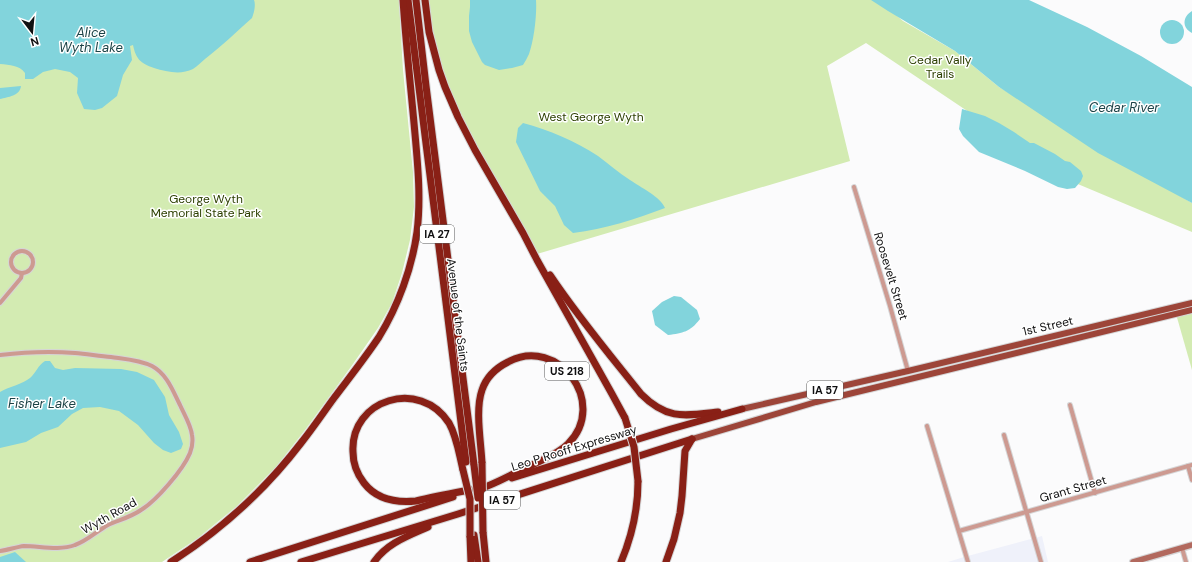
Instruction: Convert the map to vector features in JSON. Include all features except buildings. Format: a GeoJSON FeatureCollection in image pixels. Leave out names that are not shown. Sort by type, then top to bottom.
{"type":"FeatureCollection","features":[{"type":"Feature","properties":{"kind":"highway"},"geometry":{"type":"LineString","coordinates":[[171,562],[217,529],[248,503],[284,464],[302,442],[379,336],[397,301],[413,253],[419,210],[419,185],[403,0]]}},
{"type":"Feature","properties":{"kind":"highway","name":"Avenue of the Saints"},"geometry":{"type":"LineString","coordinates":[[408,0],[465,469],[470,499],[472,535]]}},
{"type":"Feature","properties":{"kind":"highway","name":"Avenue of the Saints"},"geometry":{"type":"LineString","coordinates":[[416,0],[486,562]]}},
{"type":"Feature","properties":{"kind":"highway"},"geometry":{"type":"LineString","coordinates":[[425,0],[429,32],[441,76],[451,102],[472,145],[523,233],[624,418],[634,447],[638,495],[633,529],[621,562]]}},
{"type":"Feature","properties":{"kind":"highway"},"geometry":{"type":"LineString","coordinates":[[523,233],[568,301],[608,353],[648,401],[665,412],[684,416],[742,409]]}},
{"type":"Feature","properties":{"kind":"highway","name":"US 218"},"geometry":{"type":"LineString","coordinates":[[483,532],[479,405],[482,391],[491,374],[497,368],[511,360],[527,356],[540,357],[554,362],[570,374],[578,386],[583,402],[583,418],[577,433],[573,440],[560,451],[484,487]]}},
{"type":"Feature","properties":{"kind":"highway"},"geometry":{"type":"LineString","coordinates":[[465,469],[449,423],[435,408],[421,401],[405,398],[392,399],[384,402],[363,418],[352,444],[355,466],[361,479],[370,490],[389,500],[406,502],[484,487]]}},
{"type":"Feature","properties":{"kind":"highway","name":"Leo P Rooff Expressway"},"geometry":{"type":"LineString","coordinates":[[250,562],[484,487],[671,429],[742,409]]}},
{"type":"Feature","properties":{"kind":"highway"},"geometry":{"type":"LineString","coordinates":[[666,562],[676,533],[680,513],[684,451],[692,439]]}},
{"type":"Feature","properties":{"kind":"highway","name":"IA 57"},"geometry":{"type":"LineString","coordinates":[[301,562],[458,514],[692,439]]}},
{"type":"Feature","properties":{"kind":"highway"},"geometry":{"type":"LineString","coordinates":[[374,562],[383,551],[394,543],[458,514]]}},
{"type":"Feature","properties":{"kind":"highway"},"geometry":{"type":"LineString","coordinates":[[471,562],[472,535]]}},
{"type":"Feature","properties":{"kind":"highway"},"geometry":{"type":"LineString","coordinates":[[472,535],[478,562]]}},
{"type":"Feature","properties":{"kind":"main road","name":"1st Street"},"geometry":{"type":"LineString","coordinates":[[908,371],[1192,303]]}},
{"type":"Feature","properties":{"kind":"main road","name":"1st Street"},"geometry":{"type":"LineString","coordinates":[[692,439],[816,402],[1192,310]]}},
{"type":"Feature","properties":{"kind":"main road","name":"Leo P Rooff Expressway"},"geometry":{"type":"LineString","coordinates":[[742,409],[908,371]]}},
{"type":"Feature","properties":{"kind":"main road"},"geometry":{"type":"LineString","coordinates":[[1133,562],[1192,545]]}},
{"type":"Feature","properties":{"kind":"street","name":"Roosevelt Street"},"geometry":{"type":"LineString","coordinates":[[854,187],[892,310],[908,371]]}},
{"type":"Feature","properties":{"kind":"street"},"geometry":{"type":"LineString","coordinates":[[24,252],[30,255],[33,262],[31,269],[22,273],[15,271],[12,268],[11,262],[14,255],[24,252]]}},
{"type":"Feature","properties":{"kind":"street"},"geometry":{"type":"LineString","coordinates":[[0,303],[21,278],[22,273]]}},
{"type":"Feature","properties":{"kind":"street","name":"Wyth Road"},"geometry":{"type":"LineString","coordinates":[[0,355],[26,352],[75,353],[145,363],[154,367],[169,382],[192,433],[190,453],[184,463],[159,496],[142,510],[107,526],[74,546],[56,548],[22,546],[0,551]]}},
{"type":"Feature","properties":{"kind":"street"},"geometry":{"type":"LineString","coordinates":[[1070,405],[1095,493]]}},
{"type":"Feature","properties":{"kind":"street"},"geometry":{"type":"LineString","coordinates":[[927,426],[968,562]]}},
{"type":"Feature","properties":{"kind":"street"},"geometry":{"type":"LineString","coordinates":[[1004,435],[1041,562]]}},
{"type":"Feature","properties":{"kind":"street"},"geometry":{"type":"LineString","coordinates":[[1190,465],[1192,480]]}},
{"type":"Feature","properties":{"kind":"street","name":"Grant Street"},"geometry":{"type":"LineString","coordinates":[[959,531],[1027,513],[1190,465]]}},
{"type":"Feature","properties":{"kind":"street"},"geometry":{"type":"LineString","coordinates":[[1182,548],[1186,562]]}},
{"type":"Feature","properties":{"kind":"shaded area"},"geometry":{"type":"Polygon","coordinates":[[[1042,536],[1048,562],[948,562],[964,557],[1042,536]]]}},
{"type":"Feature","properties":{"kind":"green space","name":"George Wyth Memorial State Park"},"geometry":{"type":"Polygon","coordinates":[[[0,0],[399,0],[403,70],[413,172],[414,207],[410,240],[402,273],[392,303],[378,328],[353,364],[276,467],[237,506],[198,538],[162,562],[0,562],[0,0]]]}},
{"type":"Feature","properties":{"kind":"green space","name":"West George Wyth"},"geometry":{"type":"Polygon","coordinates":[[[426,0],[879,0],[903,21],[955,51],[999,87],[1192,203],[1192,232],[1073,182],[866,43],[827,66],[850,161],[537,254],[482,162],[445,87],[429,32],[426,0]]]}},
{"type":"Feature","properties":{"kind":"green space"},"geometry":{"type":"Polygon","coordinates":[[[1192,310],[1192,370],[1176,314],[1192,310]]]}},
{"type":"Feature","properties":{"kind":"water","name":"Alice Wyth Lake"},"geometry":{"type":"Polygon","coordinates":[[[0,0],[254,0],[255,7],[252,18],[196,67],[188,71],[169,72],[149,66],[139,60],[133,45],[130,46],[132,60],[123,75],[117,96],[102,108],[95,110],[84,109],[77,93],[78,78],[70,72],[55,69],[43,72],[33,79],[25,79],[25,73],[20,68],[0,64],[0,0]]]}},
{"type":"Feature","properties":{"kind":"water"},"geometry":{"type":"Polygon","coordinates":[[[470,0],[536,0],[536,20],[532,42],[529,54],[523,65],[499,70],[485,65],[482,62],[472,42],[469,31],[470,0]]]}},
{"type":"Feature","properties":{"kind":"water","name":"Cedar River"},"geometry":{"type":"Polygon","coordinates":[[[871,0],[1029,0],[1087,27],[1141,56],[1192,87],[1192,203],[1098,153],[999,87],[955,51],[871,0]]]}},
{"type":"Feature","properties":{"kind":"water"},"geometry":{"type":"Polygon","coordinates":[[[1192,11],[1192,33],[1186,28],[1184,22],[1186,16],[1192,11]]]}},
{"type":"Feature","properties":{"kind":"water"},"geometry":{"type":"Polygon","coordinates":[[[1172,20],[1181,23],[1184,32],[1181,41],[1172,44],[1163,41],[1160,32],[1163,23],[1172,20]]]}},
{"type":"Feature","properties":{"kind":"water"},"geometry":{"type":"Polygon","coordinates":[[[21,86],[16,94],[0,99],[0,88],[21,86]]]}},
{"type":"Feature","properties":{"kind":"water"},"geometry":{"type":"Polygon","coordinates":[[[962,109],[985,116],[1014,132],[1030,143],[1034,143],[1065,161],[1070,162],[1081,171],[1083,176],[1081,181],[1075,188],[1067,189],[1058,187],[1025,171],[979,152],[963,136],[959,129],[962,109]]]}},
{"type":"Feature","properties":{"kind":"water"},"geometry":{"type":"Polygon","coordinates":[[[523,123],[562,136],[598,156],[655,196],[665,208],[620,223],[573,233],[564,225],[555,206],[540,191],[516,142],[518,128],[523,123]]]}},
{"type":"Feature","properties":{"kind":"water"},"geometry":{"type":"Polygon","coordinates":[[[674,296],[681,297],[697,310],[700,319],[693,327],[686,331],[668,335],[655,325],[652,311],[662,302],[674,296]]]}},
{"type":"Feature","properties":{"kind":"water","name":"Fisher Lake"},"geometry":{"type":"Polygon","coordinates":[[[45,361],[50,361],[55,368],[63,370],[75,368],[121,369],[137,372],[154,380],[165,397],[169,415],[179,432],[183,444],[181,449],[171,453],[163,450],[154,443],[138,425],[119,411],[100,407],[83,408],[72,414],[58,427],[41,433],[26,442],[0,448],[0,392],[27,380],[45,361]]]}},
{"type":"Feature","properties":{"kind":"water"},"geometry":{"type":"Polygon","coordinates":[[[15,552],[26,562],[0,562],[0,557],[15,552]]]}},
{"type":"Feature","properties":{"kind":"park label","name":"Cedar Vally Trails"},"geometry":{"type":"Point","coordinates":[940,67]}}]}
